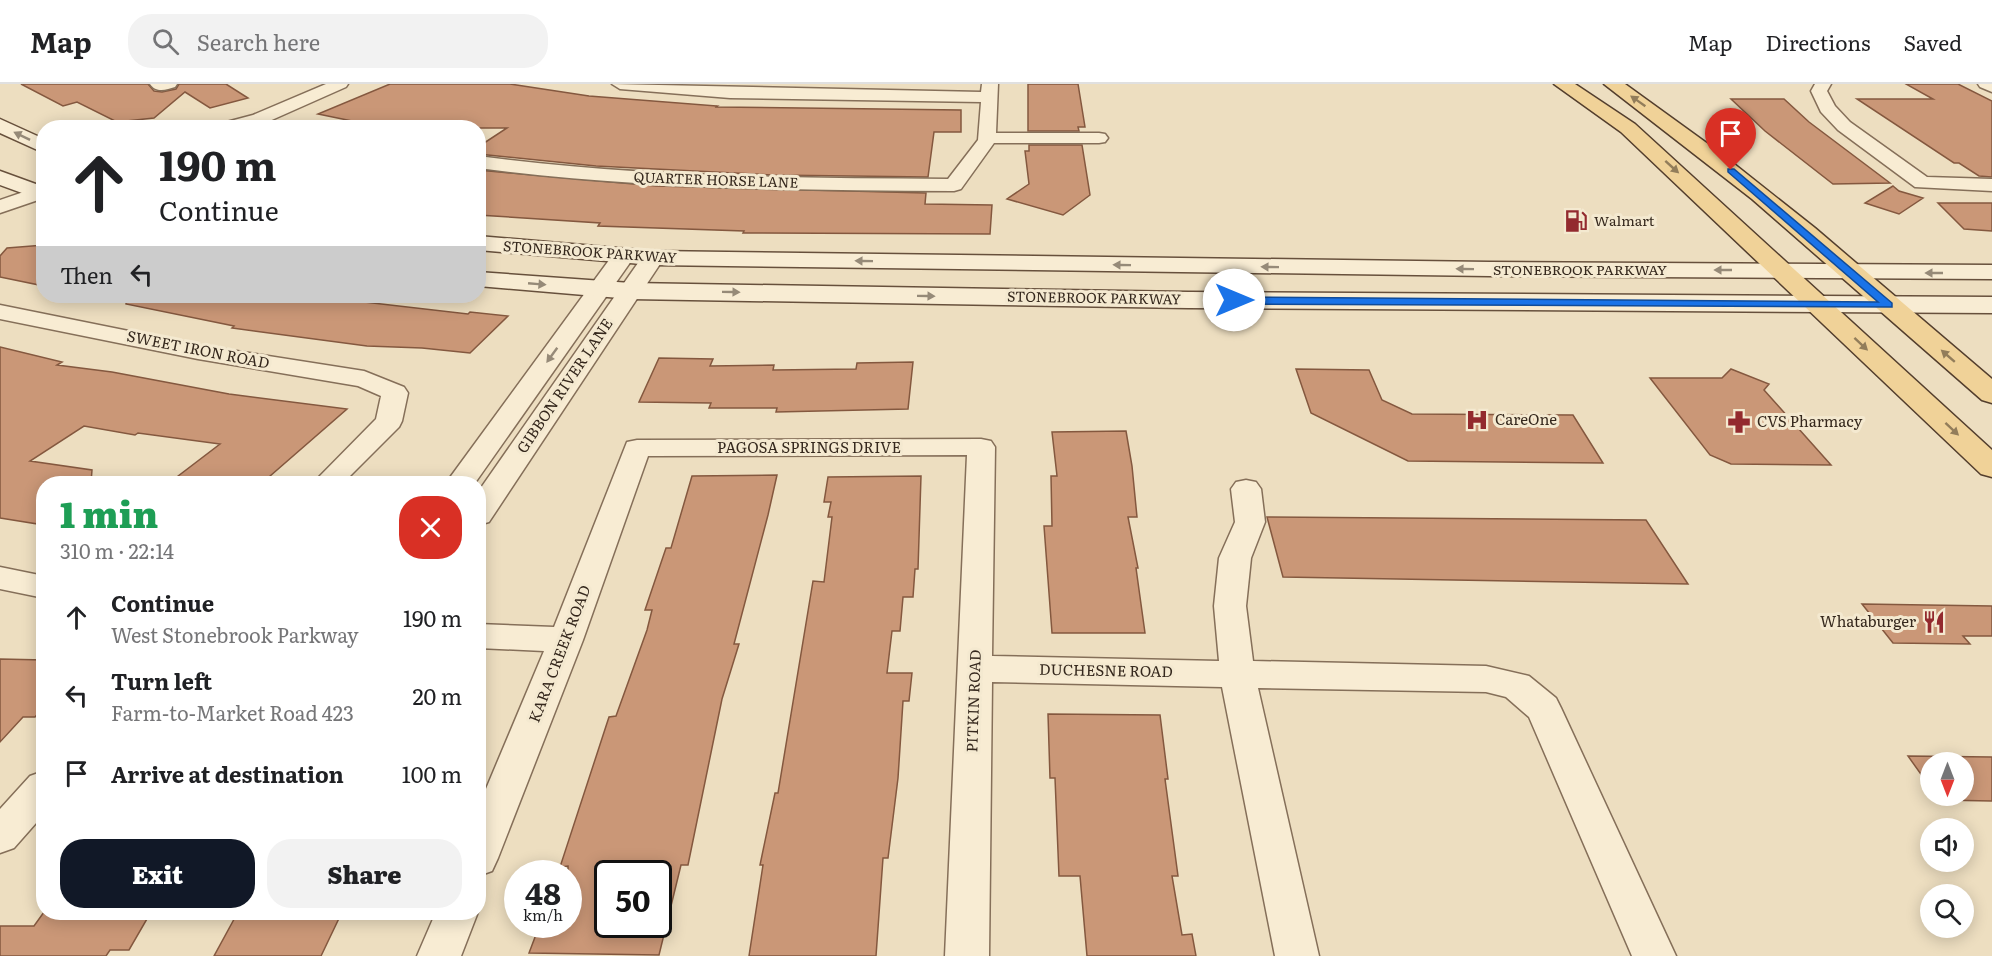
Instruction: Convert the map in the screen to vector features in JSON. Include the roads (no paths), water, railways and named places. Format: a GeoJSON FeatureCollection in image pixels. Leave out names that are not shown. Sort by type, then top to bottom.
{"type":"FeatureCollection","features":[{"type":"Feature","properties":{"kind":"main road"},"geometry":{"type":"LineString","coordinates":[[1563,84],[1628,128],[1992,467]]}},
{"type":"Feature","properties":{"kind":"main road"},"geometry":{"type":"LineString","coordinates":[[1613,84],[1696,142],[1992,394]]}},
{"type":"Feature","properties":{"kind":"main road"},"geometry":{"type":"LineString","coordinates":[[0,125],[36,143]]}},
{"type":"Feature","properties":{"kind":"main road"},"geometry":{"type":"LineString","coordinates":[[0,177],[36,193]]}},
{"type":"Feature","properties":{"kind":"main road","name":"STONEBROOK PARKWAY"},"geometry":{"type":"LineString","coordinates":[[486,244],[653,258],[1180,266],[1992,272]]}},
{"type":"Feature","properties":{"kind":"main road"},"geometry":{"type":"LineString","coordinates":[[1180,266],[1188,300]]}},
{"type":"Feature","properties":{"kind":"main road","name":"STONEBROOK PARKWAY"},"geometry":{"type":"LineString","coordinates":[[486,280],[631,291],[1188,300],[1992,305]]}},
{"type":"Feature","properties":{"kind":"street"},"geometry":{"type":"LineString","coordinates":[[261,120],[340,84]]}},
{"type":"Feature","properties":{"kind":"street"},"geometry":{"type":"LineString","coordinates":[[620,84],[730,93],[989,90],[987,138],[1099,138]]}},
{"type":"Feature","properties":{"kind":"street"},"geometry":{"type":"LineString","coordinates":[[1823,84],[1820,91],[1827,108],[1844,126],[1922,183],[1992,184]]}},
{"type":"Feature","properties":{"kind":"street"},"geometry":{"type":"LineString","coordinates":[[1986,84],[1992,87]]}},
{"type":"Feature","properties":{"kind":"street","name":"QUARTER HORSE LANE"},"geometry":{"type":"LineString","coordinates":[[486,163],[654,179],[812,184],[954,185],[987,138]]}},
{"type":"Feature","properties":{"kind":"street"},"geometry":{"type":"LineString","coordinates":[[0,207],[36,198]]}},
{"type":"Feature","properties":{"kind":"street"},"geometry":{"type":"LineString","coordinates":[[0,217],[36,199]]}},
{"type":"Feature","properties":{"kind":"street","name":"GIBBON RIVER LANE"},"geometry":{"type":"LineString","coordinates":[[465,476],[623,257]]}},
{"type":"Feature","properties":{"kind":"street","name":"GIBBON RIVER LANE"},"geometry":{"type":"LineString","coordinates":[[486,503],[653,258]]}},
{"type":"Feature","properties":{"kind":"street","name":"SWEET IRON ROAD"},"geometry":{"type":"LineString","coordinates":[[0,312],[198,352],[364,379],[395,393],[389,421],[334,476]]}},
{"type":"Feature","properties":{"kind":"street","name":"PAGOSA SPRINGS DRIVE"},"geometry":{"type":"LineString","coordinates":[[637,448],[981,447]]}},
{"type":"Feature","properties":{"kind":"street","name":"PITKIN ROAD"},"geometry":{"type":"LineString","coordinates":[[967,956],[981,447]]}},
{"type":"Feature","properties":{"kind":"street","name":"KARA CREEK ROAD"},"geometry":{"type":"LineString","coordinates":[[486,838],[566,640],[637,448]]}},
{"type":"Feature","properties":{"kind":"street"},"geometry":{"type":"LineString","coordinates":[[1246,489],[1250,522],[1235,558],[1230,606],[1237,673],[1297,956]]}},
{"type":"Feature","properties":{"kind":"street"},"geometry":{"type":"LineString","coordinates":[[0,578],[36,585]]}},
{"type":"Feature","properties":{"kind":"street"},"geometry":{"type":"LineString","coordinates":[[486,636],[566,640]]}},
{"type":"Feature","properties":{"kind":"street","name":"DUCHESNE ROAD"},"geometry":{"type":"LineString","coordinates":[[975,669],[1486,679],[1517,686],[1543,708],[1654,956]]}},
{"type":"Feature","properties":{"kind":"street"},"geometry":{"type":"LineString","coordinates":[[0,836],[36,796]]}},
{"type":"Feature","properties":{"kind":"street"},"geometry":{"type":"LineString","coordinates":[[439,956],[454,920]]}},
{"type":"Feature","properties":{"kind":"place","name":"Walmart"},"geometry":{"type":"Point","coordinates":[1576,221]}},
{"type":"Feature","properties":{"kind":"place","name":"CareOne"},"geometry":{"type":"Point","coordinates":[1477,420]}},
{"type":"Feature","properties":{"kind":"place","name":"CVS Pharmacy"},"geometry":{"type":"Point","coordinates":[1739,422]}},
{"type":"Feature","properties":{"kind":"place","name":"Whataburger"},"geometry":{"type":"Point","coordinates":[1934,622]}}]}
